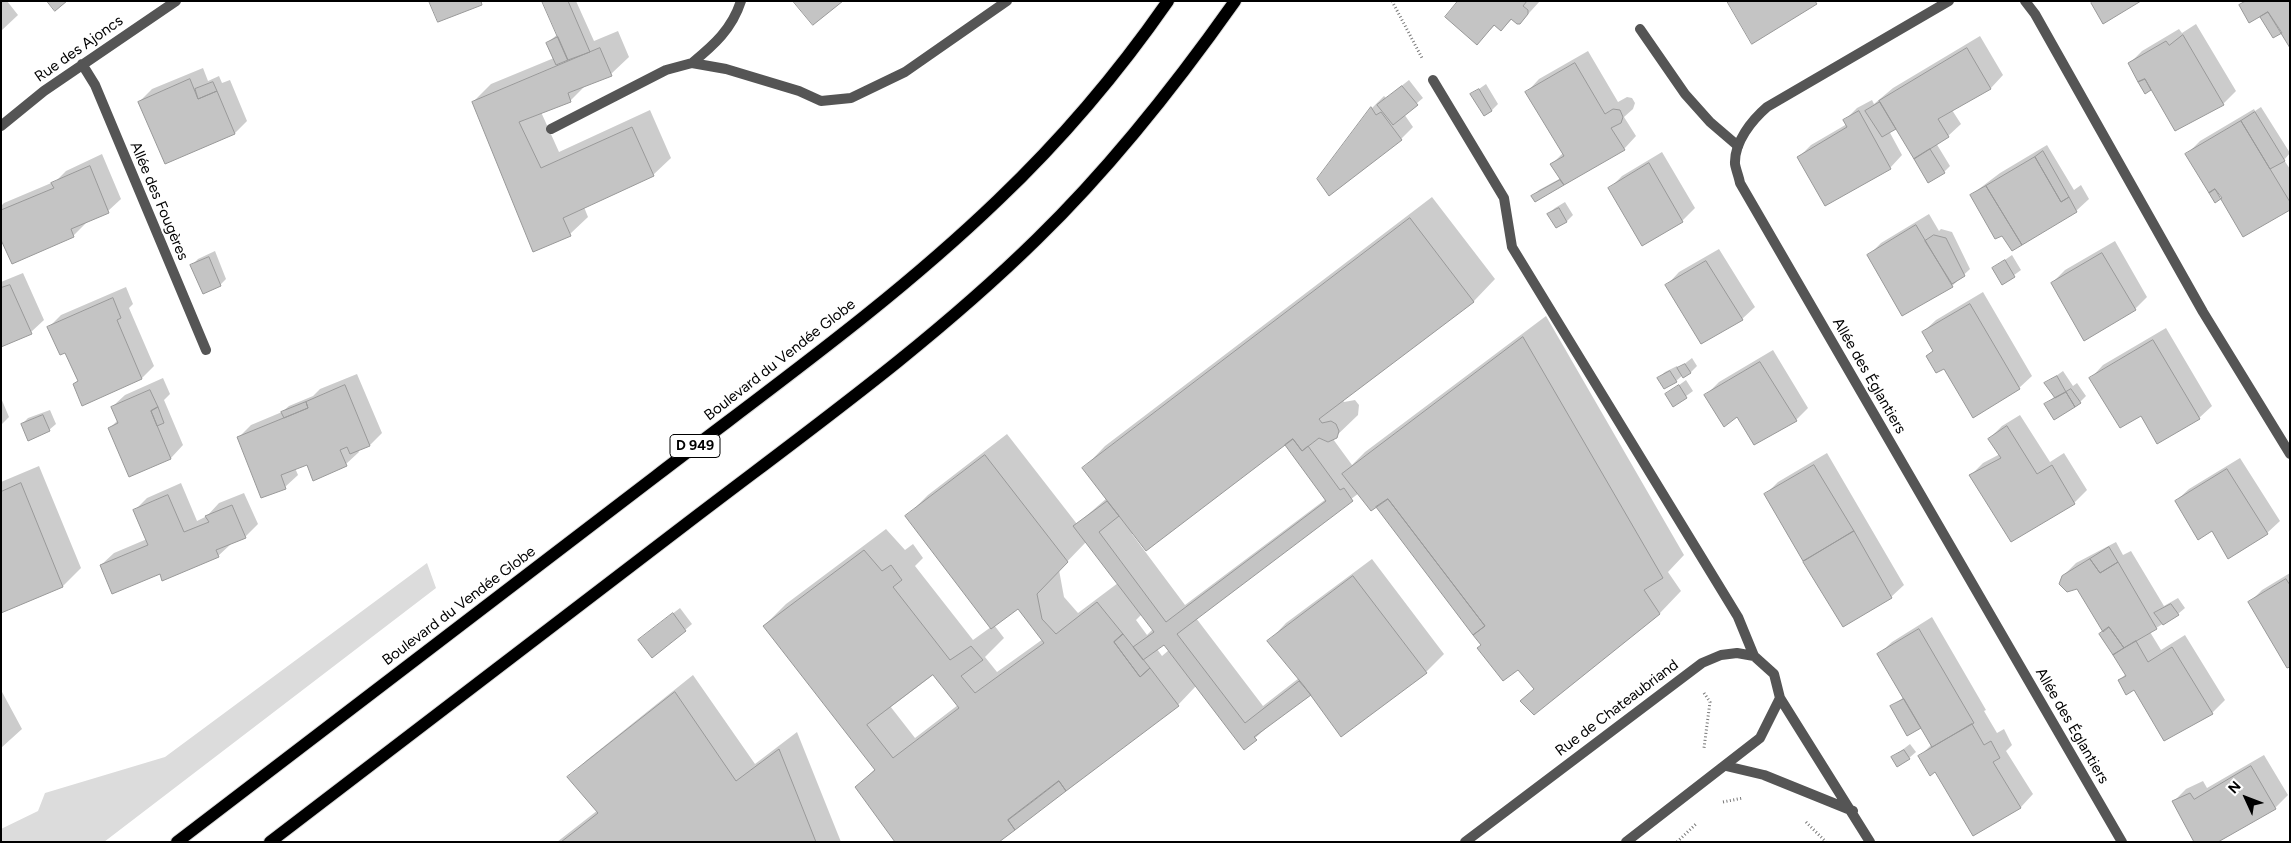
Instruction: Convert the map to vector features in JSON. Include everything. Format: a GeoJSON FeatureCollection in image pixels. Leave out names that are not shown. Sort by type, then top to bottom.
{"type":"FeatureCollection","features":[{"type":"Feature","properties":{"kind":"main road","name":"Boulevard du Vendée Globe"},"geometry":{"type":"LineString","coordinates":[[177,842],[821,350],[941,252],[998,200],[1051,146],[1100,90],[1168,1]]}},
{"type":"Feature","properties":{"kind":"main road"},"geometry":{"type":"LineString","coordinates":[[270,842],[857,394],[979,292],[1037,239],[1091,184],[1193,62],[1235,1]]}},
{"type":"Feature","properties":{"kind":"street","name":"Rue des Ajoncs"},"geometry":{"type":"LineString","coordinates":[[1,126],[44,91],[176,1]]}},
{"type":"Feature","properties":{"kind":"street"},"geometry":{"type":"LineString","coordinates":[[551,129],[666,70],[692,63],[718,42],[738,12],[741,1]]}},
{"type":"Feature","properties":{"kind":"street"},"geometry":{"type":"LineString","coordinates":[[692,63],[735,72],[799,91],[821,101],[851,98],[905,72],[1007,1]]}},
{"type":"Feature","properties":{"kind":"street","name":"Allée des Églantiers"},"geometry":{"type":"LineString","coordinates":[[1949,1],[1767,107],[1755,118],[1738,146],[1735,164],[1740,183],[2122,842]]}},
{"type":"Feature","properties":{"kind":"street"},"geometry":{"type":"LineString","coordinates":[[2025,1],[2035,14],[2203,312],[2290,454]]}},
{"type":"Feature","properties":{"kind":"street"},"geometry":{"type":"LineString","coordinates":[[1640,29],[1685,94],[1710,122],[1738,146]]}},
{"type":"Feature","properties":{"kind":"street","name":"Allée des Fougères"},"geometry":{"type":"LineString","coordinates":[[82,64],[95,85],[206,350]]}},
{"type":"Feature","properties":{"kind":"street"},"geometry":{"type":"LineString","coordinates":[[1433,80],[1504,198],[1512,247],[1738,617],[1754,656],[1774,674],[1780,698],[1853,811],[1870,842]]}},
{"type":"Feature","properties":{"kind":"street","name":"Rue de Chateaubriand"},"geometry":{"type":"LineString","coordinates":[[1465,842],[1702,663],[1721,654],[1737,653],[1754,656]]}},
{"type":"Feature","properties":{"kind":"street"},"geometry":{"type":"LineString","coordinates":[[1626,842],[1760,738],[1780,698]]}},
{"type":"Feature","properties":{"kind":"street"},"geometry":{"type":"LineString","coordinates":[[1726,766],[1764,775],[1853,811]]}},
{"type":"Feature","properties":{"kind":"path"},"geometry":{"type":"LineString","coordinates":[[1392,1],[1433,80]]}},
{"type":"Feature","properties":{"kind":"path"},"geometry":{"type":"LineString","coordinates":[[1701,689],[1710,702],[1703,758]]}},
{"type":"Feature","properties":{"kind":"path"},"geometry":{"type":"LineString","coordinates":[[1716,804],[1745,798]]}},
{"type":"Feature","properties":{"kind":"path"},"geometry":{"type":"LineString","coordinates":[[1799,816],[1826,842]]}},
{"type":"Feature","properties":{"kind":"path"},"geometry":{"type":"LineString","coordinates":[[1676,842],[1697,823]]}},
{"type":"Feature","properties":{"kind":"shaded area"},"geometry":{"type":"Polygon","coordinates":[[[427,563],[436,588],[104,842],[1,842],[1,829],[38,811],[45,793],[165,757],[427,563]]]}},
{"type":"Feature","properties":{"kind":"building"},"geometry":{"type":"Polygon","coordinates":[[[47,1],[67,1],[55,11],[47,1]]]}},
{"type":"Feature","properties":{"kind":"building"},"geometry":{"type":"Polygon","coordinates":[[[429,1],[481,1],[482,5],[438,22],[429,1]]]}},
{"type":"Feature","properties":{"kind":"building"},"geometry":{"type":"Polygon","coordinates":[[[542,1],[568,1],[590,52],[568,60],[542,1]]]}},
{"type":"Feature","properties":{"kind":"building"},"geometry":{"type":"Polygon","coordinates":[[[793,1],[843,1],[813,25],[793,1]]]}},
{"type":"Feature","properties":{"kind":"building"},"geometry":{"type":"Polygon","coordinates":[[[1458,1],[1527,1],[1523,6],[1528,10],[1528,14],[1520,24],[1511,19],[1501,31],[1494,25],[1477,45],[1445,17],[1458,1]]]}},
{"type":"Feature","properties":{"kind":"building"},"geometry":{"type":"Polygon","coordinates":[[[1727,1],[1815,1],[1817,4],[1752,44],[1727,1]]]}},
{"type":"Feature","properties":{"kind":"building"},"geometry":{"type":"Polygon","coordinates":[[[2093,1],[2141,1],[2103,24],[2091,3],[2093,1]]]}},
{"type":"Feature","properties":{"kind":"building"},"geometry":{"type":"Polygon","coordinates":[[[2246,1],[2290,1],[2290,48],[2268,12],[2249,23],[2239,5],[2246,1]]]}},
{"type":"Feature","properties":{"kind":"building"},"geometry":{"type":"Polygon","coordinates":[[[2268,12],[2282,33],[2273,38],[2260,17],[2268,12]]]}},
{"type":"Feature","properties":{"kind":"building"},"geometry":{"type":"Polygon","coordinates":[[[2183,35],[2224,105],[2175,131],[2145,79],[2138,82],[2128,63],[2166,41],[2169,45],[2183,35]]]}},
{"type":"Feature","properties":{"kind":"building"},"geometry":{"type":"Polygon","coordinates":[[[558,37],[568,60],[556,65],[546,43],[558,37]]]}},
{"type":"Feature","properties":{"kind":"building"},"geometry":{"type":"Polygon","coordinates":[[[600,48],[612,76],[568,93],[571,102],[519,122],[541,168],[632,127],[654,176],[563,218],[571,236],[533,252],[472,102],[600,48]]]}},
{"type":"Feature","properties":{"kind":"building"},"geometry":{"type":"Polygon","coordinates":[[[1967,48],[1991,89],[1938,119],[1949,137],[1914,159],[1879,101],[1967,48]]]}},
{"type":"Feature","properties":{"kind":"building"},"geometry":{"type":"Polygon","coordinates":[[[1575,63],[1605,114],[1613,109],[1620,110],[1623,117],[1621,123],[1611,128],[1625,150],[1564,185],[1550,164],[1564,156],[1525,92],[1575,63]]]}},
{"type":"Feature","properties":{"kind":"building"},"geometry":{"type":"Polygon","coordinates":[[[190,79],[198,99],[217,91],[235,134],[165,164],[138,102],[190,79]]]}},
{"type":"Feature","properties":{"kind":"building"},"geometry":{"type":"Polygon","coordinates":[[[2145,79],[2151,90],[2145,94],[2138,82],[2145,79]]]}},
{"type":"Feature","properties":{"kind":"building"},"geometry":{"type":"Polygon","coordinates":[[[213,82],[217,91],[198,99],[195,89],[213,82]]]}},
{"type":"Feature","properties":{"kind":"building"},"geometry":{"type":"Polygon","coordinates":[[[1402,86],[1418,105],[1393,125],[1377,105],[1402,86]]]}},
{"type":"Feature","properties":{"kind":"building"},"geometry":{"type":"Polygon","coordinates":[[[1479,89],[1492,111],[1484,116],[1470,94],[1479,89]]]}},
{"type":"Feature","properties":{"kind":"building"},"geometry":{"type":"Polygon","coordinates":[[[1880,102],[1896,129],[1882,137],[1865,111],[1880,102]]]}},
{"type":"Feature","properties":{"kind":"building"},"geometry":{"type":"Polygon","coordinates":[[[1371,107],[1376,115],[1381,112],[1402,140],[1329,196],[1317,179],[1371,107]]]}},
{"type":"Feature","properties":{"kind":"building"},"geometry":{"type":"Polygon","coordinates":[[[1859,111],[1891,169],[1825,206],[1797,157],[1847,127],[1843,120],[1859,111]]]}},
{"type":"Feature","properties":{"kind":"building"},"geometry":{"type":"Polygon","coordinates":[[[2255,112],[2285,161],[2270,169],[2241,121],[2255,112]]]}},
{"type":"Feature","properties":{"kind":"building"},"geometry":{"type":"Polygon","coordinates":[[[2241,121],[2290,202],[2290,210],[2243,237],[2215,189],[2209,193],[2185,154],[2241,121]]]}},
{"type":"Feature","properties":{"kind":"building"},"geometry":{"type":"Polygon","coordinates":[[[1930,149],[1945,173],[1928,183],[1914,159],[1930,149]]]}},
{"type":"Feature","properties":{"kind":"building"},"geometry":{"type":"Polygon","coordinates":[[[2043,151],[2069,197],[2061,202],[2035,157],[2043,151]]]}},
{"type":"Feature","properties":{"kind":"building"},"geometry":{"type":"Polygon","coordinates":[[[2035,157],[2061,202],[2069,197],[2077,212],[2022,245],[1986,186],[2035,157]]]}},
{"type":"Feature","properties":{"kind":"building"},"geometry":{"type":"Polygon","coordinates":[[[1649,163],[1683,222],[1642,246],[1608,188],[1649,163]]]}},
{"type":"Feature","properties":{"kind":"building"},"geometry":{"type":"Polygon","coordinates":[[[90,166],[109,213],[71,229],[74,237],[12,264],[1,240],[1,210],[54,188],[51,183],[90,166]]]}},
{"type":"Feature","properties":{"kind":"building"},"geometry":{"type":"Polygon","coordinates":[[[1560,180],[1564,185],[1535,202],[1531,196],[1560,180]]]}},
{"type":"Feature","properties":{"kind":"building"},"geometry":{"type":"Polygon","coordinates":[[[1986,186],[2022,245],[2012,251],[2002,236],[1995,239],[1970,195],[1986,186]]]}},
{"type":"Feature","properties":{"kind":"building"},"geometry":{"type":"Polygon","coordinates":[[[2215,189],[2222,198],[2215,203],[2209,193],[2215,189]]]}},
{"type":"Feature","properties":{"kind":"building"},"geometry":{"type":"Polygon","coordinates":[[[1559,208],[1567,222],[1556,228],[1547,214],[1559,208]]]}},
{"type":"Feature","properties":{"kind":"building"},"geometry":{"type":"Polygon","coordinates":[[[1410,218],[1474,302],[1319,419],[1322,423],[1331,421],[1336,424],[1339,431],[1337,438],[1328,442],[1319,438],[1302,451],[1293,439],[1146,551],[1082,468],[1410,218]]]}},
{"type":"Feature","properties":{"kind":"building"},"geometry":{"type":"Polygon","coordinates":[[[1916,225],[1953,287],[1902,316],[1867,255],[1916,225]]]}},
{"type":"Feature","properties":{"kind":"building"},"geometry":{"type":"Polygon","coordinates":[[[1934,235],[1946,238],[1965,276],[1952,284],[1925,241],[1934,235]]]}},
{"type":"Feature","properties":{"kind":"building"},"geometry":{"type":"Polygon","coordinates":[[[2102,253],[2136,310],[2084,341],[2051,283],[2102,253]]]}},
{"type":"Feature","properties":{"kind":"building"},"geometry":{"type":"Polygon","coordinates":[[[209,257],[221,286],[203,294],[190,265],[209,257]]]}},
{"type":"Feature","properties":{"kind":"building"},"geometry":{"type":"Polygon","coordinates":[[[2005,260],[2015,277],[2002,285],[1992,268],[2005,260]]]}},
{"type":"Feature","properties":{"kind":"building"},"geometry":{"type":"Polygon","coordinates":[[[1706,261],[1743,320],[1701,344],[1665,285],[1706,261]]]}},
{"type":"Feature","properties":{"kind":"building"},"geometry":{"type":"Polygon","coordinates":[[[10,285],[32,334],[1,347],[1,288],[10,285]]]}},
{"type":"Feature","properties":{"kind":"building"},"geometry":{"type":"Polygon","coordinates":[[[113,298],[121,318],[117,320],[142,379],[82,406],[73,384],[78,381],[65,353],[60,355],[47,327],[113,298]]]}},
{"type":"Feature","properties":{"kind":"building"},"geometry":{"type":"Polygon","coordinates":[[[1970,304],[2020,389],[1973,418],[1944,369],[1936,373],[1926,356],[1933,351],[1922,332],[1970,304]]]}},
{"type":"Feature","properties":{"kind":"building"},"geometry":{"type":"Polygon","coordinates":[[[1523,337],[1663,578],[1644,590],[1660,614],[1534,715],[1520,701],[1534,689],[1518,670],[1503,681],[1477,648],[1481,645],[1473,635],[1485,626],[1388,499],[1371,511],[1342,474],[1523,337]]]}},
{"type":"Feature","properties":{"kind":"building"},"geometry":{"type":"Polygon","coordinates":[[[2153,340],[2200,419],[2157,444],[2141,416],[2120,428],[2089,378],[2153,340]]]}},
{"type":"Feature","properties":{"kind":"building"},"geometry":{"type":"Polygon","coordinates":[[[1760,362],[1797,421],[1754,445],[1737,417],[1724,427],[1704,395],[1760,362]]]}},
{"type":"Feature","properties":{"kind":"building"},"geometry":{"type":"Polygon","coordinates":[[[1685,364],[1691,373],[1683,378],[1677,368],[1685,364]]]}},
{"type":"Feature","properties":{"kind":"building"},"geometry":{"type":"Polygon","coordinates":[[[1670,371],[1677,382],[1664,389],[1657,378],[1670,371]]]}},
{"type":"Feature","properties":{"kind":"building"},"geometry":{"type":"Polygon","coordinates":[[[2057,376],[2066,392],[2055,398],[2044,383],[2057,376]]]}},
{"type":"Feature","properties":{"kind":"building"},"geometry":{"type":"Polygon","coordinates":[[[345,385],[370,446],[350,454],[347,447],[340,450],[347,466],[313,481],[307,465],[281,475],[286,489],[261,498],[237,437],[308,408],[306,402],[345,385]]]}},
{"type":"Feature","properties":{"kind":"building"},"geometry":{"type":"Polygon","coordinates":[[[1679,385],[1687,398],[1673,407],[1665,394],[1679,385]]]}},
{"type":"Feature","properties":{"kind":"building"},"geometry":{"type":"Polygon","coordinates":[[[2071,389],[2081,403],[2075,407],[2066,392],[2071,389]]]}},
{"type":"Feature","properties":{"kind":"building"},"geometry":{"type":"Polygon","coordinates":[[[150,390],[158,407],[151,411],[171,459],[129,477],[108,428],[118,423],[111,407],[150,390]]]}},
{"type":"Feature","properties":{"kind":"building"},"geometry":{"type":"Polygon","coordinates":[[[2066,392],[2075,407],[2054,420],[2044,404],[2066,392]]]}},
{"type":"Feature","properties":{"kind":"building"},"geometry":{"type":"Polygon","coordinates":[[[306,402],[308,408],[284,418],[281,412],[306,402]]]}},
{"type":"Feature","properties":{"kind":"building"},"geometry":{"type":"Polygon","coordinates":[[[158,407],[164,423],[157,426],[151,411],[158,407]]]}},
{"type":"Feature","properties":{"kind":"building"},"geometry":{"type":"Polygon","coordinates":[[[43,415],[50,431],[28,441],[21,424],[43,415]]]}},
{"type":"Feature","properties":{"kind":"building"},"geometry":{"type":"Polygon","coordinates":[[[2007,426],[2037,474],[2052,465],[2075,504],[2011,542],[1969,475],[2001,458],[1988,439],[2007,426]]]}},
{"type":"Feature","properties":{"kind":"building"},"geometry":{"type":"Polygon","coordinates":[[[1293,439],[1302,451],[1308,446],[1340,490],[1344,488],[1353,501],[1177,634],[1245,723],[1299,681],[1311,695],[1254,737],[1257,740],[1244,750],[1164,645],[1143,660],[1133,647],[1154,632],[1073,526],[1107,501],[1119,516],[1099,532],[1166,622],[1326,501],[1285,445],[1293,439]]]}},
{"type":"Feature","properties":{"kind":"building"},"geometry":{"type":"Polygon","coordinates":[[[985,455],[1068,562],[1037,594],[1042,619],[1056,634],[1097,602],[1123,634],[1114,642],[1140,677],[1150,668],[1179,706],[1066,791],[1059,781],[1008,820],[1015,830],[999,842],[895,842],[855,787],[875,770],[763,626],[864,550],[882,571],[891,565],[902,580],[893,587],[950,660],[971,646],[983,660],[961,676],[975,693],[1044,643],[1018,609],[991,629],[905,516],[985,455]],[[933,675],[867,725],[893,758],[959,708],[933,675]]]}},
{"type":"Feature","properties":{"kind":"building"},"geometry":{"type":"Polygon","coordinates":[[[1814,465],[1854,531],[1803,561],[1764,494],[1814,465]]]}},
{"type":"Feature","properties":{"kind":"building"},"geometry":{"type":"Polygon","coordinates":[[[2227,469],[2268,534],[2228,559],[2212,531],[2198,540],[2175,501],[2227,469]]]}},
{"type":"Feature","properties":{"kind":"building"},"geometry":{"type":"Polygon","coordinates":[[[21,483],[63,587],[1,613],[1,492],[21,483]]]}},
{"type":"Feature","properties":{"kind":"building"},"geometry":{"type":"Polygon","coordinates":[[[168,495],[184,532],[209,522],[205,516],[232,505],[246,538],[216,550],[219,557],[162,581],[160,574],[112,594],[100,565],[148,545],[133,510],[168,495]]]}},
{"type":"Feature","properties":{"kind":"building"},"geometry":{"type":"Polygon","coordinates":[[[1388,499],[1485,626],[1473,635],[1376,507],[1388,499]]]}},
{"type":"Feature","properties":{"kind":"building"},"geometry":{"type":"Polygon","coordinates":[[[1854,531],[1892,598],[1843,627],[1803,562],[1854,531]]]}},
{"type":"Feature","properties":{"kind":"building"},"geometry":{"type":"Polygon","coordinates":[[[2109,547],[2118,562],[2100,573],[2090,559],[2109,547]]]}},
{"type":"Feature","properties":{"kind":"building"},"geometry":{"type":"Polygon","coordinates":[[[2090,559],[2100,573],[2118,562],[2157,629],[2124,648],[2109,627],[2103,632],[2077,589],[2067,592],[2059,584],[2062,576],[2090,559]]]}},
{"type":"Feature","properties":{"kind":"building"},"geometry":{"type":"Polygon","coordinates":[[[1353,576],[1427,673],[1341,737],[1304,686],[1267,641],[1353,576]]]}},
{"type":"Feature","properties":{"kind":"building"},"geometry":{"type":"Polygon","coordinates":[[[2286,579],[2290,585],[2290,667],[2287,668],[2248,602],[2286,579]]]}},
{"type":"Feature","properties":{"kind":"building"},"geometry":{"type":"Polygon","coordinates":[[[2171,604],[2179,615],[2163,625],[2154,613],[2171,604]]]}},
{"type":"Feature","properties":{"kind":"building"},"geometry":{"type":"Polygon","coordinates":[[[673,613],[686,631],[652,658],[638,640],[673,613]]]}},
{"type":"Feature","properties":{"kind":"building"},"geometry":{"type":"Polygon","coordinates":[[[2109,627],[2124,648],[2113,655],[2099,634],[2109,627]]]}},
{"type":"Feature","properties":{"kind":"building"},"geometry":{"type":"Polygon","coordinates":[[[1919,629],[1974,723],[1932,747],[1877,654],[1919,629]]]}},
{"type":"Feature","properties":{"kind":"building"},"geometry":{"type":"Polygon","coordinates":[[[1123,634],[1150,668],[1140,677],[1114,642],[1123,634]]]}},
{"type":"Feature","properties":{"kind":"building"},"geometry":{"type":"Polygon","coordinates":[[[2136,641],[2148,662],[2172,647],[2213,714],[2164,741],[2134,690],[2126,695],[2118,680],[2126,676],[2113,655],[2136,641]]]}},
{"type":"Feature","properties":{"kind":"building"},"geometry":{"type":"Polygon","coordinates":[[[675,692],[736,781],[779,749],[816,842],[561,842],[598,813],[567,777],[675,692]]]}},
{"type":"Feature","properties":{"kind":"building"},"geometry":{"type":"Polygon","coordinates":[[[1904,699],[1921,728],[1907,736],[1890,706],[1904,699]]]}},
{"type":"Feature","properties":{"kind":"building"},"geometry":{"type":"Polygon","coordinates":[[[1972,724],[1984,745],[1991,741],[2000,758],[1993,762],[2021,808],[1973,836],[1935,772],[1930,776],[1918,756],[1972,724]]]}},
{"type":"Feature","properties":{"kind":"building"},"geometry":{"type":"Polygon","coordinates":[[[1904,750],[1910,759],[1897,767],[1891,757],[1904,750]]]}},
{"type":"Feature","properties":{"kind":"building"},"geometry":{"type":"Polygon","coordinates":[[[2251,766],[2276,809],[2218,842],[2194,842],[2172,801],[2190,793],[2194,799],[2251,766]]]}},
{"type":"Feature","properties":{"kind":"building"},"geometry":{"type":"Polygon","coordinates":[[[1059,781],[1066,791],[1015,830],[1008,820],[1059,781]]]}}]}
